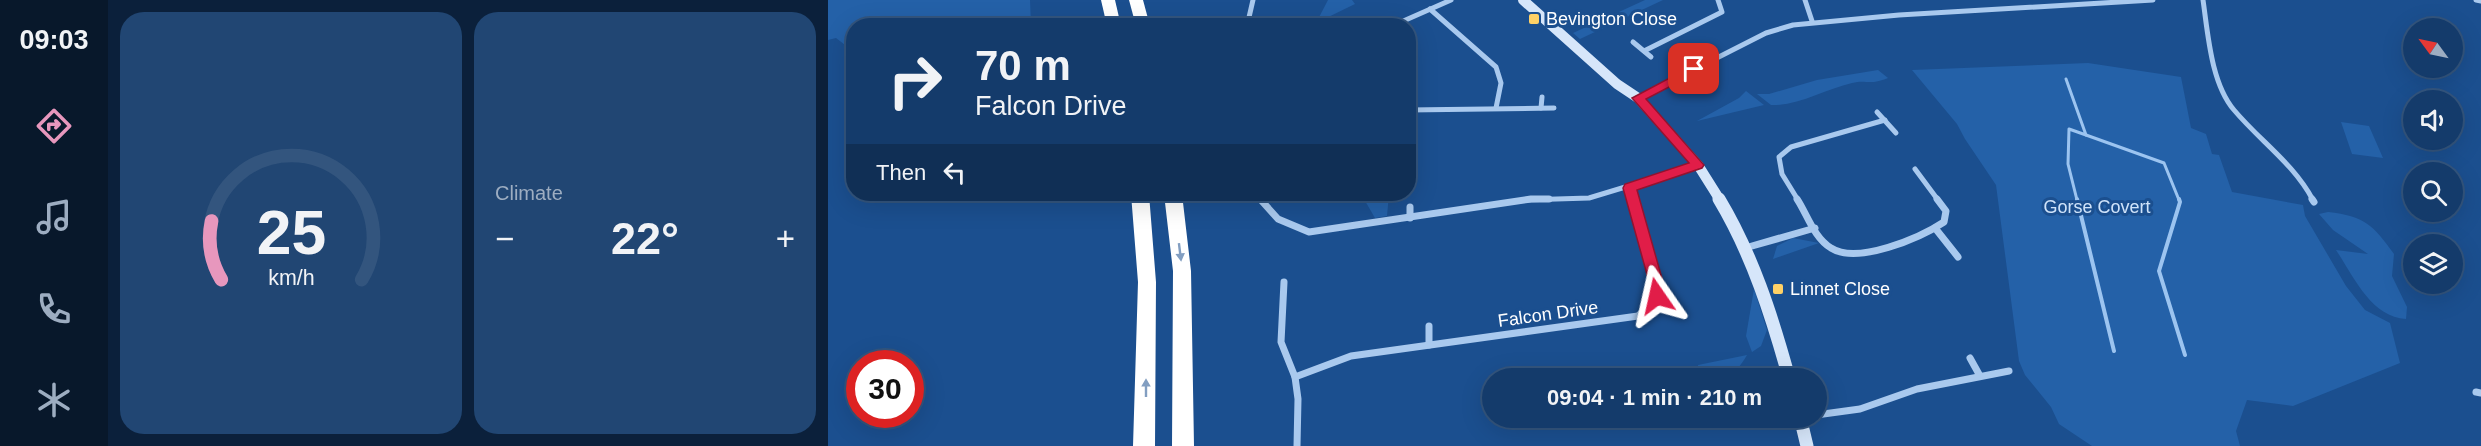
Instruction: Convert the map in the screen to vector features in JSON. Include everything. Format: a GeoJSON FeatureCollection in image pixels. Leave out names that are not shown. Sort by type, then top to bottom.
{"type":"FeatureCollection","features":[{"type":"Feature","properties":{"kind":"highway"},"geometry":{"type":"LineString","coordinates":[[1108,0],[1112,18]]}},
{"type":"Feature","properties":{"kind":"highway"},"geometry":{"type":"LineString","coordinates":[[1136,0],[1141,18]]}},
{"type":"Feature","properties":{"kind":"highway"},"geometry":{"type":"LineString","coordinates":[[1141,201],[1147,282],[1144,446]]}},
{"type":"Feature","properties":{"kind":"highway"},"geometry":{"type":"LineString","coordinates":[[1174,201],[1182,271],[1183,446]]}},
{"type":"Feature","properties":{"kind":"street"},"geometry":{"type":"LineString","coordinates":[[1249,18],[1253,0]]}},
{"type":"Feature","properties":{"kind":"street"},"geometry":{"type":"LineString","coordinates":[[1410,18],[1451,0]]}},
{"type":"Feature","properties":{"kind":"street"},"geometry":{"type":"LineString","coordinates":[[1522,0],[1617,84],[1638,98],[1698,165],[1731,219],[1745,248],[1773,321],[1787,368]]}},
{"type":"Feature","properties":{"kind":"street"},"geometry":{"type":"LineString","coordinates":[[1644,51],[1722,12],[1718,0]]}},
{"type":"Feature","properties":{"kind":"street"},"geometry":{"type":"LineString","coordinates":[[1805,0],[1812,21]]}},
{"type":"Feature","properties":{"kind":"street"},"geometry":{"type":"LineString","coordinates":[[1638,98],[1766,33],[1812,21],[2153,0]]}},
{"type":"Feature","properties":{"kind":"street"},"geometry":{"type":"LineString","coordinates":[[2202,0],[2207,32],[2226,96],[2232,108],[2282,154],[2299,175],[2314,202]]}},
{"type":"Feature","properties":{"kind":"street"},"geometry":{"type":"LineString","coordinates":[[2476,0],[2481,2]]}},
{"type":"Feature","properties":{"kind":"street"},"geometry":{"type":"LineString","coordinates":[[1430,9],[1496,67],[1502,83],[1496,108]]}},
{"type":"Feature","properties":{"kind":"street"},"geometry":{"type":"LineString","coordinates":[[1633,42],[1652,57]]}},
{"type":"Feature","properties":{"kind":"street"},"geometry":{"type":"LineString","coordinates":[[1540,108],[1542,98]]}},
{"type":"Feature","properties":{"kind":"street"},"geometry":{"type":"LineString","coordinates":[[1416,110],[1554,108]]}},
{"type":"Feature","properties":{"kind":"street"},"geometry":{"type":"LineString","coordinates":[[1877,111],[1896,133]]}},
{"type":"Feature","properties":{"kind":"street"},"geometry":{"type":"LineString","coordinates":[[1885,120],[1791,147],[1779,157],[1780,169],[1828,247],[1852,255],[1867,254],[1935,228],[1944,222],[1946,211],[1915,169]]}},
{"type":"Feature","properties":{"kind":"street"},"geometry":{"type":"LineString","coordinates":[[1262,201],[1272,215],[1285,226],[1309,232],[1376,224],[1532,198],[1589,198],[1629,188],[1698,165]]}},
{"type":"Feature","properties":{"kind":"street","name":"Falcon Drive"},"geometry":{"type":"LineString","coordinates":[[1295,376],[1351,356],[1629,318],[1645,312],[1654,302],[1658,289],[1629,188]]}},
{"type":"Feature","properties":{"kind":"street"},"geometry":{"type":"LineString","coordinates":[[1410,207],[1410,218]]}},
{"type":"Feature","properties":{"kind":"street"},"geometry":{"type":"LineString","coordinates":[[1745,248],[1815,228]]}},
{"type":"Feature","properties":{"kind":"street"},"geometry":{"type":"LineString","coordinates":[[1935,228],[1958,257]]}},
{"type":"Feature","properties":{"kind":"street"},"geometry":{"type":"LineString","coordinates":[[1284,282],[1281,342],[1295,376],[1298,399],[1297,446]]}},
{"type":"Feature","properties":{"kind":"street"},"geometry":{"type":"LineString","coordinates":[[1429,326],[1429,345]]}},
{"type":"Feature","properties":{"kind":"street"},"geometry":{"type":"LineString","coordinates":[[1970,358],[1980,376]]}},
{"type":"Feature","properties":{"kind":"street"},"geometry":{"type":"LineString","coordinates":[[1827,414],[1860,409],[1917,389],[2009,371]]}},
{"type":"Feature","properties":{"kind":"street"},"geometry":{"type":"LineString","coordinates":[[1803,428],[1807,446]]}},
{"type":"Feature","properties":{"kind":"green space"},"geometry":{"type":"Polygon","coordinates":[[[828,0],[1030,0],[1031,18],[846,18],[846,46],[836,38],[828,40],[828,0]]]}},
{"type":"Feature","properties":{"kind":"green space"},"geometry":{"type":"Polygon","coordinates":[[[1328,0],[1352,0],[1355,4],[1326,18],[1319,18],[1328,0]]]}},
{"type":"Feature","properties":{"kind":"green space"},"geometry":{"type":"Polygon","coordinates":[[[1645,0],[1663,0],[1580,39],[1573,33],[1645,0]]]}},
{"type":"Feature","properties":{"kind":"green space","name":"Gorse Covert"},"geometry":{"type":"Polygon","coordinates":[[[2088,63],[2181,77],[2191,128],[2206,134],[2212,154],[2219,155],[2232,192],[2303,205],[2305,216],[2346,286],[2365,310],[2390,323],[2400,363],[2293,406],[2247,400],[2236,431],[2240,446],[2092,446],[2059,424],[2051,407],[2025,375],[2019,361],[1996,185],[1957,124],[1912,70],[2088,63]]]}},
{"type":"Feature","properties":{"kind":"green space"},"geometry":{"type":"Polygon","coordinates":[[[1878,70],[1888,78],[1876,82],[1852,83],[1781,105],[1771,105],[1757,94],[1769,94],[1817,80],[1878,70]]]}},
{"type":"Feature","properties":{"kind":"green space"},"geometry":{"type":"Polygon","coordinates":[[[1746,91],[1764,105],[1697,121],[1739,98],[1746,91]]]}},
{"type":"Feature","properties":{"kind":"green space"},"geometry":{"type":"Polygon","coordinates":[[[2341,122],[2369,126],[2383,158],[2352,154],[2341,122]]]}},
{"type":"Feature","properties":{"kind":"green space"},"geometry":{"type":"Polygon","coordinates":[[[1365,201],[1388,201],[1387,216],[1375,218],[1365,201]]]}},
{"type":"Feature","properties":{"kind":"green space"},"geometry":{"type":"Polygon","coordinates":[[[2328,212],[2360,219],[2374,229],[2394,254],[2392,276],[2407,307],[2406,319],[2394,317],[2383,311],[2365,294],[2336,250],[2368,254],[2333,230],[2319,214],[2328,212]]]}},
{"type":"Feature","properties":{"kind":"green space"},"geometry":{"type":"Polygon","coordinates":[[[1793,238],[1819,243],[1773,259],[1777,246],[1793,238]]]}},
{"type":"Feature","properties":{"kind":"green space"},"geometry":{"type":"Polygon","coordinates":[[[1754,289],[1767,330],[1761,346],[1752,352],[1746,336],[1754,289]]]}},
{"type":"Feature","properties":{"kind":"green space"},"geometry":{"type":"Polygon","coordinates":[[[1747,355],[1738,368],[1698,368],[1698,365],[1747,355]]]}},
{"type":"Feature","properties":{"kind":"waterway"},"geometry":{"type":"LineString","coordinates":[[2066,79],[2086,135]]}},
{"type":"Feature","properties":{"kind":"waterway"},"geometry":{"type":"LineString","coordinates":[[2077,200],[2068,164],[2069,129],[2086,135]]}},
{"type":"Feature","properties":{"kind":"waterway"},"geometry":{"type":"LineString","coordinates":[[2086,135],[2164,163],[2179,200]]}},
{"type":"Feature","properties":{"kind":"waterway"},"geometry":{"type":"LineString","coordinates":[[2077,199],[2114,351]]}},
{"type":"Feature","properties":{"kind":"waterway"},"geometry":{"type":"LineString","coordinates":[[2179,199],[2159,271],[2185,355]]}},
{"type":"Feature","properties":{"kind":"place","name":"Bevington Close"},"geometry":{"type":"Point","coordinates":[1534,19]}},
{"type":"Feature","properties":{"kind":"place","name":"Linnet Close"},"geometry":{"type":"Point","coordinates":[1778,289]}},
{"type":"Feature","properties":{"kind":"route"},"geometry":{"type":"LineString","coordinates":[[1657,296],[1658,289],[1629,188],[1698,165],[1666,129],[1652,117],[1638,98],[1694,69]]}}]}
